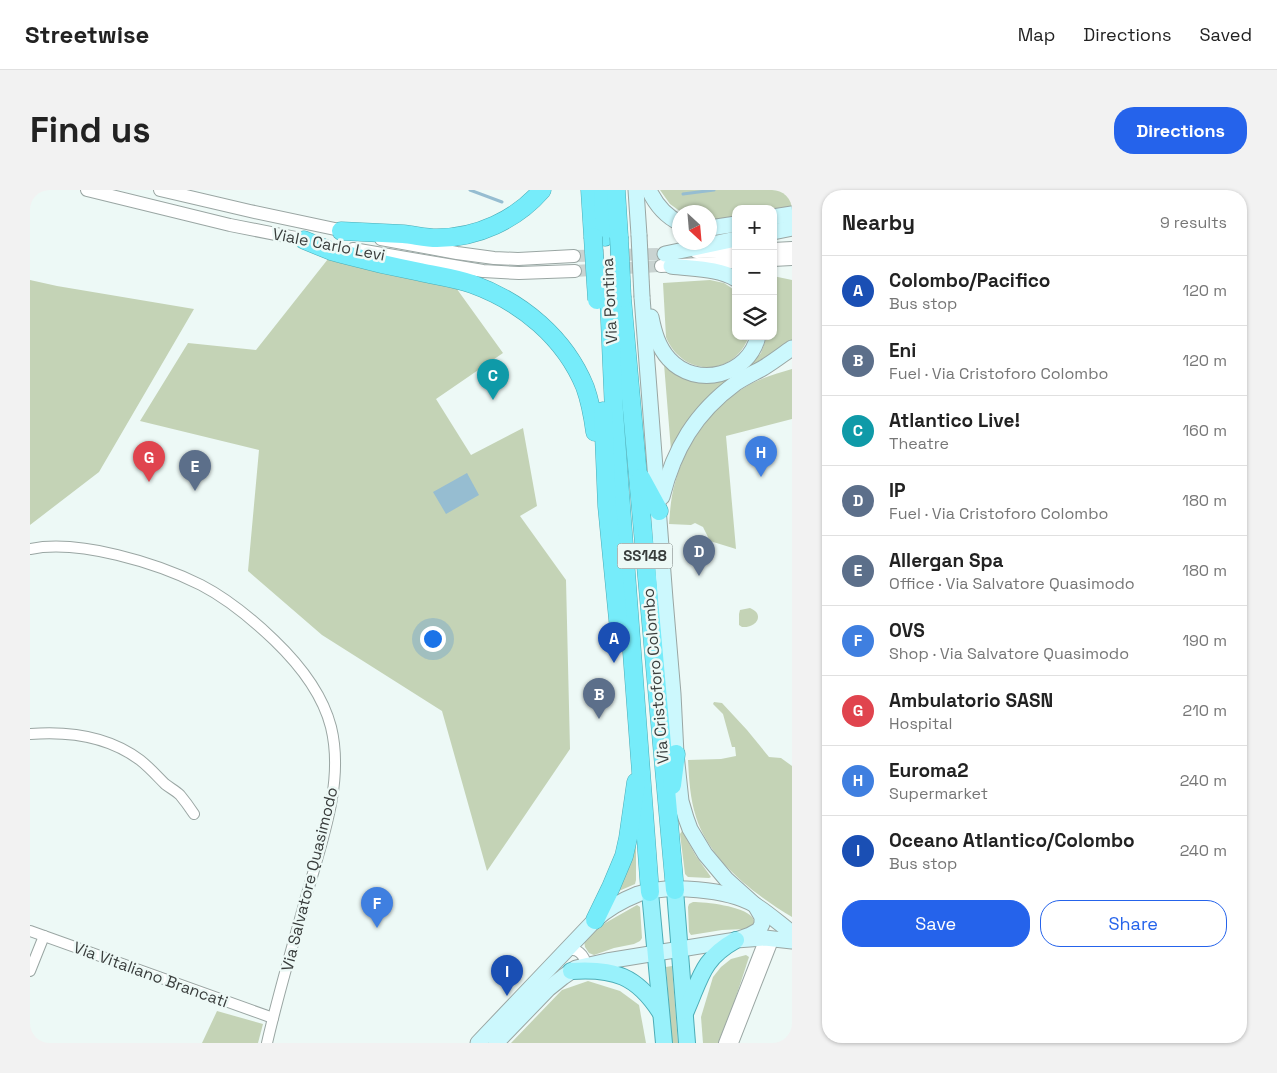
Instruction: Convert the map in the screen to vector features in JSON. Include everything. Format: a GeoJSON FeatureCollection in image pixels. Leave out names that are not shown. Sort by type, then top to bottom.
{"type":"FeatureCollection","features":[{"type":"Feature","properties":{"kind":"highway"},"geometry":{"type":"LineString","coordinates":[[341,231],[405,234],[435,238],[462,236],[482,231],[504,221],[526,206],[542,190]]}},
{"type":"Feature","properties":{"kind":"highway","name":"Via Cristoforo Colombo"},"geometry":{"type":"LineString","coordinates":[[590,190],[606,237],[609,299],[637,463],[675,890]]}},
{"type":"Feature","properties":{"kind":"highway","name":"Via Pontina"},"geometry":{"type":"LineString","coordinates":[[603,190],[606,237]]}},
{"type":"Feature","properties":{"kind":"highway","name":"Via Cristoforo Colombo"},"geometry":{"type":"LineString","coordinates":[[616,190],[606,237],[609,299],[607,506],[628,730],[640,757]]}},
{"type":"Feature","properties":{"kind":"highway"},"geometry":{"type":"LineString","coordinates":[[304,240],[342,254],[472,284],[512,302],[535,320],[563,349],[575,367],[585,388],[594,427],[601,487],[607,506]]}},
{"type":"Feature","properties":{"kind":"highway","name":"Via Pontina"},"geometry":{"type":"LineString","coordinates":[[609,299],[614,412]]}},
{"type":"Feature","properties":{"kind":"highway","name":"Via Cristoforo Colombo"},"geometry":{"type":"LineString","coordinates":[[614,412],[650,892]]}},
{"type":"Feature","properties":{"kind":"highway"},"geometry":{"type":"LineString","coordinates":[[637,463],[641,479],[659,511]]}},
{"type":"Feature","properties":{"kind":"highway"},"geometry":{"type":"LineString","coordinates":[[667,813],[676,754]]}},
{"type":"Feature","properties":{"kind":"highway"},"geometry":{"type":"LineString","coordinates":[[595,920],[611,888],[625,852],[640,757]]}},
{"type":"Feature","properties":{"kind":"main road","name":"Via Cristoforo Colombo"},"geometry":{"type":"LineString","coordinates":[[636,190],[642,297],[676,754],[683,808],[702,851],[731,884],[755,905]]}},
{"type":"Feature","properties":{"kind":"main road"},"geometry":{"type":"LineString","coordinates":[[650,190],[660,208],[672,219]]}},
{"type":"Feature","properties":{"kind":"main road"},"geometry":{"type":"LineString","coordinates":[[777,217],[792,214]]}},
{"type":"Feature","properties":{"kind":"main road"},"geometry":{"type":"LineString","coordinates":[[717,227],[732,225]]}},
{"type":"Feature","properties":{"kind":"main road"},"geometry":{"type":"LineString","coordinates":[[777,231],[792,228]]}},
{"type":"Feature","properties":{"kind":"main road"},"geometry":{"type":"LineString","coordinates":[[664,260],[732,240]]}},
{"type":"Feature","properties":{"kind":"main road"},"geometry":{"type":"LineString","coordinates":[[664,260],[732,277]]}},
{"type":"Feature","properties":{"kind":"main road"},"geometry":{"type":"LineString","coordinates":[[642,297],[652,318],[656,338],[662,350],[672,363],[690,373],[712,376],[734,368],[745,360],[756,340]]}},
{"type":"Feature","properties":{"kind":"main road"},"geometry":{"type":"LineString","coordinates":[[659,511],[671,465],[683,440],[695,422],[726,391],[792,348]]}},
{"type":"Feature","properties":{"kind":"main road"},"geometry":{"type":"LineString","coordinates":[[762,368],[792,359]]}},
{"type":"Feature","properties":{"kind":"main road","name":"Via Cristoforo Colombo"},"geometry":{"type":"LineString","coordinates":[[675,890],[688,1043]]}},
{"type":"Feature","properties":{"kind":"main road"},"geometry":{"type":"LineString","coordinates":[[478,1043],[595,920],[608,910],[639,894],[675,890],[715,892],[730,895],[755,905],[792,933]]}},
{"type":"Feature","properties":{"kind":"main road","name":"Via Cristoforo Colombo"},"geometry":{"type":"LineString","coordinates":[[650,892],[664,1043]]}},
{"type":"Feature","properties":{"kind":"main road"},"geometry":{"type":"LineString","coordinates":[[685,1013],[700,976],[709,961],[717,952],[736,940],[756,932],[761,927],[762,917],[755,905]]}},
{"type":"Feature","properties":{"kind":"main road"},"geometry":{"type":"LineString","coordinates":[[496,1043],[544,993],[559,980],[578,968],[656,952],[736,940],[770,938],[792,941]]}},
{"type":"Feature","properties":{"kind":"main road"},"geometry":{"type":"LineString","coordinates":[[578,968],[600,970],[620,975],[630,980],[646,993],[661,1013]]}},
{"type":"Feature","properties":{"kind":"street","name":"Viale Carlo Levi"},"geometry":{"type":"LineString","coordinates":[[87,190],[247,229],[421,261],[483,271],[575,271]]}},
{"type":"Feature","properties":{"kind":"street","name":"Viale Carlo Levi"},"geometry":{"type":"LineString","coordinates":[[160,190],[399,243],[494,258],[518,259],[574,256]]}},
{"type":"Feature","properties":{"kind":"street"},"geometry":{"type":"LineString","coordinates":[[777,249],[792,248]]}},
{"type":"Feature","properties":{"kind":"street"},"geometry":{"type":"LineString","coordinates":[[664,260],[732,252]]}},
{"type":"Feature","properties":{"kind":"street"},"geometry":{"type":"LineString","coordinates":[[777,260],[792,259]]}},
{"type":"Feature","properties":{"kind":"street"},"geometry":{"type":"LineString","coordinates":[[664,260],[732,262]]}},
{"type":"Feature","properties":{"kind":"street","name":"Via Salvatore Quasimodo"},"geometry":{"type":"LineString","coordinates":[[30,549],[49,547],[76,548],[115,555],[160,567],[207,588],[243,612],[289,654],[309,680],[322,702],[330,722],[333,738],[335,757],[333,790],[321,843],[267,1043]]}},
{"type":"Feature","properties":{"kind":"street"},"geometry":{"type":"LineString","coordinates":[[30,734],[56,732],[75,734],[103,741],[121,749],[144,763],[167,786],[179,794],[194,814]]}},
{"type":"Feature","properties":{"kind":"street","name":"Via Vitaliano Brancati"},"geometry":{"type":"LineString","coordinates":[[30,931],[273,1018]]}},
{"type":"Feature","properties":{"kind":"street"},"geometry":{"type":"LineString","coordinates":[[30,971],[44,936]]}},
{"type":"Feature","properties":{"kind":"street"},"geometry":{"type":"LineString","coordinates":[[734,1043],[746,1000],[770,938]]}},
{"type":"Feature","properties":{"kind":"street"},"geometry":{"type":"LineString","coordinates":[[565,952],[574,950],[582,954],[585,960],[578,968]]}},
{"type":"Feature","properties":{"kind":"street"},"geometry":{"type":"LineString","coordinates":[[724,1043],[746,1000]]}},
{"type":"Feature","properties":{"kind":"green space"},"geometry":{"type":"Polygon","coordinates":[[[660,190],[792,190],[792,206],[777,208],[777,205],[732,205],[732,218],[717,220],[717,205],[670,204],[660,190]]]}},
{"type":"Feature","properties":{"kind":"green space"},"geometry":{"type":"Polygon","coordinates":[[[328,259],[454,285],[503,353],[436,399],[471,455],[523,428],[537,506],[520,516],[566,580],[570,749],[487,871],[442,711],[322,635],[248,571],[259,450],[140,421],[188,343],[256,350],[328,259]]]}},
{"type":"Feature","properties":{"kind":"green space"},"geometry":{"type":"Polygon","coordinates":[[[777,277],[792,280],[792,340],[748,368],[761,353],[766,340],[777,340],[777,277]]]}},
{"type":"Feature","properties":{"kind":"green space"},"geometry":{"type":"Polygon","coordinates":[[[30,280],[194,309],[99,472],[30,525],[30,280]]]}},
{"type":"Feature","properties":{"kind":"green space"},"geometry":{"type":"Polygon","coordinates":[[[710,280],[724,283],[732,288],[732,340],[747,340],[742,350],[732,360],[720,365],[708,367],[695,365],[684,360],[674,350],[666,337],[663,283],[710,280]]]}},
{"type":"Feature","properties":{"kind":"green space"},"geometry":{"type":"Polygon","coordinates":[[[664,364],[680,376],[695,382],[703,383],[732,378],[687,426],[671,450],[664,364]]]}},
{"type":"Feature","properties":{"kind":"green space"},"geometry":{"type":"Polygon","coordinates":[[[792,369],[792,419],[726,436],[736,549],[710,541],[703,527],[695,523],[691,525],[669,524],[673,493],[679,469],[699,431],[717,409],[745,387],[792,369]]]}},
{"type":"Feature","properties":{"kind":"green space"},"geometry":{"type":"Polygon","coordinates":[[[750,608],[757,614],[757,620],[752,625],[742,627],[739,625],[740,610],[750,608]]]}},
{"type":"Feature","properties":{"kind":"green space"},"geometry":{"type":"Polygon","coordinates":[[[714,702],[722,703],[769,757],[781,758],[792,766],[792,917],[763,898],[735,875],[712,848],[696,817],[691,796],[688,760],[721,759],[736,756],[735,747],[732,747],[723,714],[713,704],[714,702]]]}},
{"type":"Feature","properties":{"kind":"green space"},"geometry":{"type":"Polygon","coordinates":[[[682,831],[711,877],[688,877],[685,874],[680,834],[682,831]]]}},
{"type":"Feature","properties":{"kind":"green space"},"geometry":{"type":"Polygon","coordinates":[[[633,845],[636,846],[635,884],[619,891],[633,845]]]}},
{"type":"Feature","properties":{"kind":"green space"},"geometry":{"type":"Polygon","coordinates":[[[693,902],[733,907],[752,917],[754,924],[745,929],[722,930],[691,935],[689,932],[688,907],[693,902]]]}},
{"type":"Feature","properties":{"kind":"green space"},"geometry":{"type":"Polygon","coordinates":[[[637,905],[640,907],[642,938],[640,941],[594,955],[589,953],[584,941],[600,926],[637,905]]]}},
{"type":"Feature","properties":{"kind":"green space"},"geometry":{"type":"Polygon","coordinates":[[[746,955],[749,957],[718,1043],[703,1043],[701,1017],[713,977],[731,959],[746,955]]]}},
{"type":"Feature","properties":{"kind":"green space"},"geometry":{"type":"Polygon","coordinates":[[[672,966],[678,1043],[672,1043],[666,967],[672,966]]]}},
{"type":"Feature","properties":{"kind":"green space"},"geometry":{"type":"Polygon","coordinates":[[[588,981],[620,991],[639,1005],[646,1043],[511,1043],[562,990],[588,981]]]}},
{"type":"Feature","properties":{"kind":"green space"},"geometry":{"type":"Polygon","coordinates":[[[217,1011],[263,1024],[258,1043],[202,1043],[217,1011]]]}},
{"type":"Feature","properties":{"kind":"water"},"geometry":{"type":"Polygon","coordinates":[[[467,473],[479,495],[446,514],[433,492],[467,473]]]}},
{"type":"Feature","properties":{"kind":"waterway"},"geometry":{"type":"LineString","coordinates":[[470,190],[502,202]]}},
{"type":"Feature","properties":{"kind":"waterway"},"geometry":{"type":"LineString","coordinates":[[683,194],[714,190]]}},
{"type":"Feature","properties":{"kind":"tunnel"},"geometry":{"type":"LineString","coordinates":[[574,256],[661,254]]}},
{"type":"Feature","properties":{"kind":"tunnel"},"geometry":{"type":"LineString","coordinates":[[575,271],[661,266]]}},
{"type":"Feature","properties":{"kind":"place","name":"Atlantico Live!"},"geometry":{"type":"Point","coordinates":[493,400]}},
{"type":"Feature","properties":{"kind":"place","name":"Euroma2"},"geometry":{"type":"Point","coordinates":[761,477]}},
{"type":"Feature","properties":{"kind":"place","name":"Ambulatorio SASN"},"geometry":{"type":"Point","coordinates":[149,482]}},
{"type":"Feature","properties":{"kind":"place","name":"Allergan Spa"},"geometry":{"type":"Point","coordinates":[195,491]}},
{"type":"Feature","properties":{"kind":"place","name":"IP"},"geometry":{"type":"Point","coordinates":[699,576]}},
{"type":"Feature","properties":{"kind":"place","name":"Colombo/Pacifico"},"geometry":{"type":"Point","coordinates":[614,663]}},
{"type":"Feature","properties":{"kind":"place","name":"Eni"},"geometry":{"type":"Point","coordinates":[599,719]}},
{"type":"Feature","properties":{"kind":"place","name":"OVS"},"geometry":{"type":"Point","coordinates":[377,928]}},
{"type":"Feature","properties":{"kind":"place","name":"Oceano Atlantico/Colombo"},"geometry":{"type":"Point","coordinates":[507,996]}}]}
